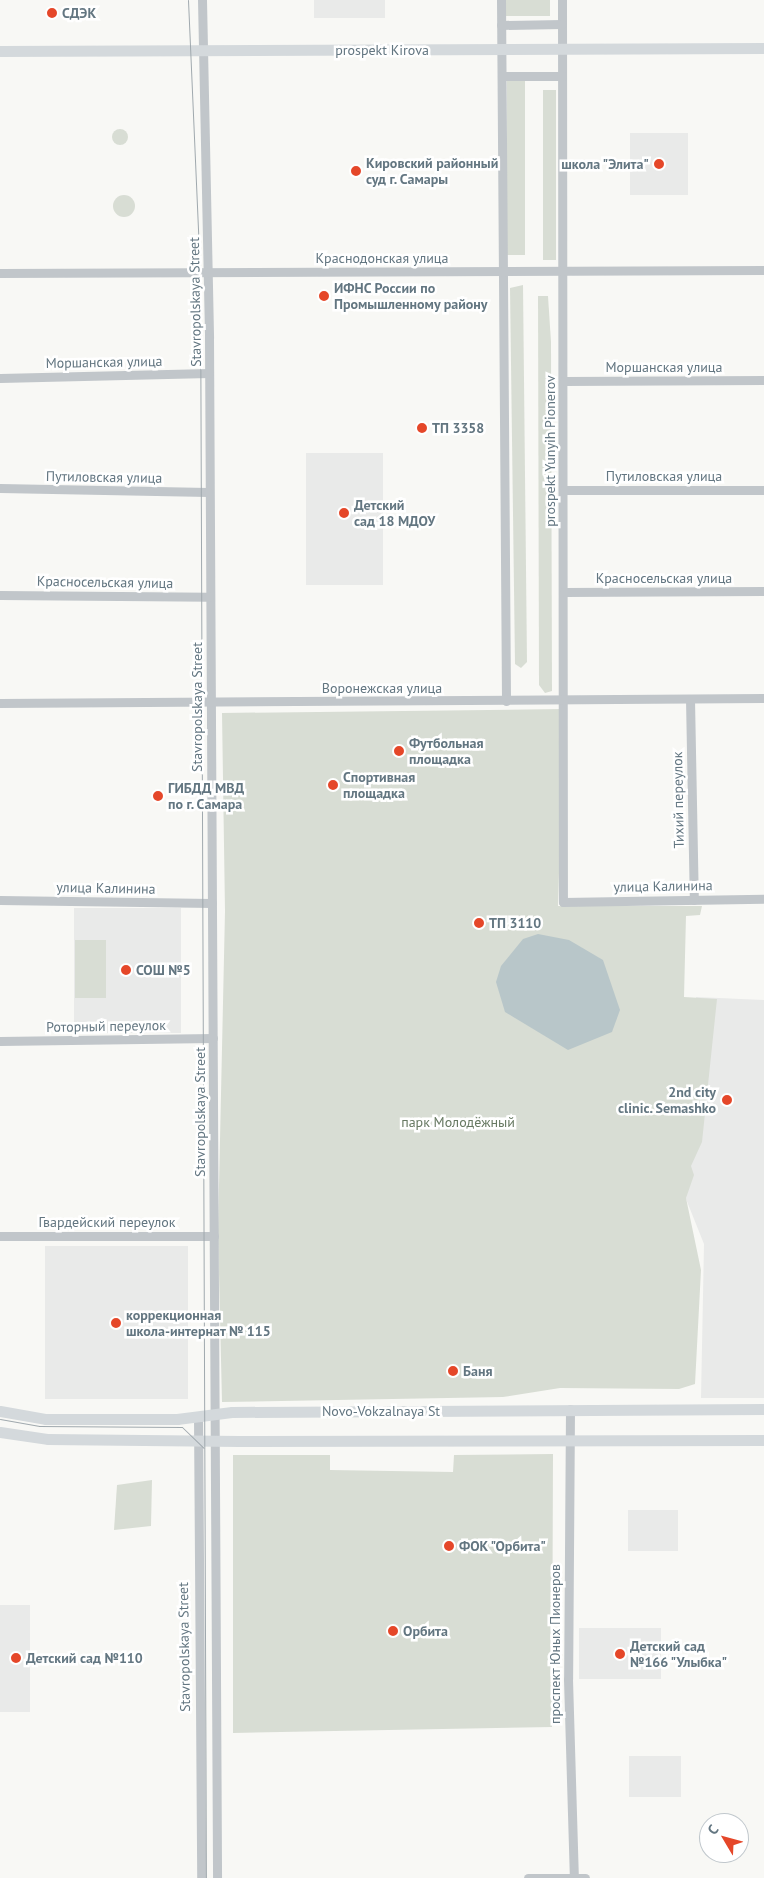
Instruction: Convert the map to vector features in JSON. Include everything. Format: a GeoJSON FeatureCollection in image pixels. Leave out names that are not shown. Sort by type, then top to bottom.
{"type":"FeatureCollection","features":[{"type":"Feature","properties":{"kind":"main road","name":"prospekt Kirova"},"geometry":{"type":"LineString","coordinates":[[0,52],[764,48]]}},
{"type":"Feature","properties":{"kind":"main road","name":"Novo-Vokzalnaya St"},"geometry":{"type":"LineString","coordinates":[[0,1411],[46,1419],[198,1417],[214,1414],[570,1409],[764,1409]]}},
{"type":"Feature","properties":{"kind":"main road"},"geometry":{"type":"LineString","coordinates":[[0,1432],[48,1439],[214,1441],[764,1440]]}},
{"type":"Feature","properties":{"kind":"street","name":"Stavropolskaya Street"},"geometry":{"type":"LineString","coordinates":[[202,0],[209,271],[208,492],[211,702],[214,1441]]}},
{"type":"Feature","properties":{"kind":"street"},"geometry":{"type":"LineString","coordinates":[[501,0],[506,701]]}},
{"type":"Feature","properties":{"kind":"street","name":"prospekt Yunyih Pionerov"},"geometry":{"type":"LineString","coordinates":[[562,0],[565,700],[563,902]]}},
{"type":"Feature","properties":{"kind":"street"},"geometry":{"type":"LineString","coordinates":[[502,25],[562,24]]}},
{"type":"Feature","properties":{"kind":"street"},"geometry":{"type":"LineString","coordinates":[[502,76],[562,76]]}},
{"type":"Feature","properties":{"kind":"street","name":"Краснодонская улица"},"geometry":{"type":"LineString","coordinates":[[0,273],[209,271],[563,273],[764,270]]}},
{"type":"Feature","properties":{"kind":"street","name":"Моршанская улица"},"geometry":{"type":"LineString","coordinates":[[0,378],[209,373]]}},
{"type":"Feature","properties":{"kind":"street","name":"Моршанская улица"},"geometry":{"type":"LineString","coordinates":[[564,381],[764,380]]}},
{"type":"Feature","properties":{"kind":"street","name":"Путиловская улица"},"geometry":{"type":"LineString","coordinates":[[0,488],[208,492]]}},
{"type":"Feature","properties":{"kind":"street","name":"Путиловская улица"},"geometry":{"type":"LineString","coordinates":[[564,490],[764,490]]}},
{"type":"Feature","properties":{"kind":"street","name":"Красносельская улица"},"geometry":{"type":"LineString","coordinates":[[564,592],[764,591]]}},
{"type":"Feature","properties":{"kind":"street","name":"Красносельская улица"},"geometry":{"type":"LineString","coordinates":[[0,595],[209,597]]}},
{"type":"Feature","properties":{"kind":"street","name":"Воронежская улица"},"geometry":{"type":"LineString","coordinates":[[0,703],[764,698]]}},
{"type":"Feature","properties":{"kind":"street","name":"Тихий переулок"},"geometry":{"type":"LineString","coordinates":[[690,699],[694,900]]}},
{"type":"Feature","properties":{"kind":"street","name":"улица Калинина"},"geometry":{"type":"LineString","coordinates":[[563,902],[764,899]]}},
{"type":"Feature","properties":{"kind":"street","name":"улица Калинина"},"geometry":{"type":"LineString","coordinates":[[0,900],[212,903]]}},
{"type":"Feature","properties":{"kind":"street","name":"Роторный переулок"},"geometry":{"type":"LineString","coordinates":[[0,1040],[213,1038]]}},
{"type":"Feature","properties":{"kind":"street","name":"Гвардейский переулок"},"geometry":{"type":"LineString","coordinates":[[0,1236],[214,1236]]}},
{"type":"Feature","properties":{"kind":"street","name":"проспект Юных Пионеров"},"geometry":{"type":"LineString","coordinates":[[570,1409],[568,1679],[574,1878]]}},
{"type":"Feature","properties":{"kind":"street","name":"Stavropolskaya Street"},"geometry":{"type":"LineString","coordinates":[[198,1417],[200,1878]]}},
{"type":"Feature","properties":{"kind":"street"},"geometry":{"type":"LineString","coordinates":[[214,1441],[217,1878]]}},
{"type":"Feature","properties":{"kind":"street"},"geometry":{"type":"LineString","coordinates":[[528,1878],[585,1878]]}},
{"type":"Feature","properties":{"kind":"shaded area"},"geometry":{"type":"Polygon","coordinates":[[[314,0],[385,0],[385,18],[314,18],[314,0]]]}},
{"type":"Feature","properties":{"kind":"shaded area","name":"школа \"Элита\""},"geometry":{"type":"Polygon","coordinates":[[[630,133],[688,133],[688,195],[630,195],[630,133]]]}},
{"type":"Feature","properties":{"kind":"shaded area","name":"Детский сад 18 МДОУ"},"geometry":{"type":"Polygon","coordinates":[[[306,453],[383,453],[383,585],[306,585],[306,453]]]}},
{"type":"Feature","properties":{"kind":"shaded area","name":"СОШ №5"},"geometry":{"type":"Polygon","coordinates":[[[74,908],[181,908],[181,1033],[74,1033],[74,908]]]}},
{"type":"Feature","properties":{"kind":"shaded area"},"geometry":{"type":"Polygon","coordinates":[[[538,934],[569,940],[603,960],[620,1010],[612,1032],[568,1050],[505,1012],[496,982],[501,966],[523,939],[538,934]]]}},
{"type":"Feature","properties":{"kind":"shaded area","name":"2nd city clinic. Semashko"},"geometry":{"type":"Polygon","coordinates":[[[696,997],[764,1000],[764,1398],[701,1398],[704,1244],[686,1199],[696,997]]]}},
{"type":"Feature","properties":{"kind":"shaded area","name":"коррекционная школа-интернат № 115"},"geometry":{"type":"Polygon","coordinates":[[[45,1246],[188,1246],[188,1399],[45,1399],[45,1246]]]}},
{"type":"Feature","properties":{"kind":"shaded area"},"geometry":{"type":"Polygon","coordinates":[[[628,1510],[678,1510],[678,1551],[628,1551],[628,1510]]]}},
{"type":"Feature","properties":{"kind":"shaded area","name":"Детский сад №110"},"geometry":{"type":"Polygon","coordinates":[[[0,1605],[30,1605],[30,1712],[0,1712],[0,1605]]]}},
{"type":"Feature","properties":{"kind":"shaded area","name":"Детский сад №166 \"Улыбка\""},"geometry":{"type":"Polygon","coordinates":[[[579,1628],[661,1628],[661,1679],[579,1679],[579,1628]]]}},
{"type":"Feature","properties":{"kind":"shaded area"},"geometry":{"type":"Polygon","coordinates":[[[629,1756],[681,1756],[681,1797],[629,1797],[629,1756]]]}},
{"type":"Feature","properties":{"kind":"green space"},"geometry":{"type":"Polygon","coordinates":[[[506,0],[550,0],[550,16],[506,16],[506,0]]]}},
{"type":"Feature","properties":{"kind":"green space"},"geometry":{"type":"Polygon","coordinates":[[[507,80],[525,80],[525,255],[507,255],[507,80]]]}},
{"type":"Feature","properties":{"kind":"green space"},"geometry":{"type":"Polygon","coordinates":[[[543,90],[556,90],[556,260],[543,260],[543,90]]]}},
{"type":"Feature","properties":{"kind":"green space"},"geometry":{"type":"Polygon","coordinates":[[[120,129],[128,137],[120,145],[112,137],[120,129]]]}},
{"type":"Feature","properties":{"kind":"green space"},"geometry":{"type":"Polygon","coordinates":[[[124,195],[132,198],[135,206],[132,214],[124,217],[116,214],[113,206],[116,198],[124,195]]]}},
{"type":"Feature","properties":{"kind":"green space"},"geometry":{"type":"Polygon","coordinates":[[[523,285],[527,662],[521,668],[515,664],[510,288],[523,285]]]}},
{"type":"Feature","properties":{"kind":"green space"},"geometry":{"type":"Polygon","coordinates":[[[538,296],[548,296],[551,342],[552,691],[545,693],[539,685],[538,296]]]}},
{"type":"Feature","properties":{"kind":"green space","name":"парк Молодёжный"},"geometry":{"type":"Polygon","coordinates":[[[564,709],[558,906],[702,906],[700,915],[686,916],[684,997],[717,999],[702,1142],[691,1166],[694,1175],[686,1198],[701,1270],[695,1384],[679,1389],[560,1388],[503,1397],[222,1402],[218,1231],[225,911],[222,713],[564,709]]]}},
{"type":"Feature","properties":{"kind":"green space"},"geometry":{"type":"Polygon","coordinates":[[[75,940],[106,940],[106,998],[75,998],[75,940]]]}},
{"type":"Feature","properties":{"kind":"green space","name":"Орбита"},"geometry":{"type":"Polygon","coordinates":[[[553,1454],[552,1727],[233,1733],[233,1455],[330,1455],[330,1470],[453,1472],[454,1455],[553,1454]]]}},
{"type":"Feature","properties":{"kind":"green space"},"geometry":{"type":"Polygon","coordinates":[[[152,1480],[151,1526],[114,1530],[117,1485],[152,1480]]]}},
{"type":"Feature","properties":{"kind":"tram line"},"geometry":{"type":"LineString","coordinates":[[188,0],[200,271],[206,1878]]}},
{"type":"Feature","properties":{"kind":"tram line"},"geometry":{"type":"LineString","coordinates":[[0,1419],[39,1426],[182,1427],[204,1448]]}},
{"type":"Feature","properties":{"kind":"place","name":"СДЭК"},"geometry":{"type":"Point","coordinates":[52,13]}},
{"type":"Feature","properties":{"kind":"place","name":"школа \"Элита\""},"geometry":{"type":"Point","coordinates":[659,164]}},
{"type":"Feature","properties":{"kind":"place","name":"Кировский районный суд г. Самары"},"geometry":{"type":"Point","coordinates":[356,171]}},
{"type":"Feature","properties":{"kind":"place","name":"ИФНС России по Промышленному району"},"geometry":{"type":"Point","coordinates":[324,296]}},
{"type":"Feature","properties":{"kind":"place","name":"ТП 3358"},"geometry":{"type":"Point","coordinates":[422,428]}},
{"type":"Feature","properties":{"kind":"place","name":"Детский сад 18 МДОУ"},"geometry":{"type":"Point","coordinates":[344,513]}},
{"type":"Feature","properties":{"kind":"place","name":"Футбольная площадка"},"geometry":{"type":"Point","coordinates":[399,751]}},
{"type":"Feature","properties":{"kind":"place","name":"Спортивная площадка"},"geometry":{"type":"Point","coordinates":[333,785]}},
{"type":"Feature","properties":{"kind":"place","name":"ГИБДД МВД по г. Самара"},"geometry":{"type":"Point","coordinates":[158,796]}},
{"type":"Feature","properties":{"kind":"place","name":"ТП 3110"},"geometry":{"type":"Point","coordinates":[479,923]}},
{"type":"Feature","properties":{"kind":"place","name":"СОШ №5"},"geometry":{"type":"Point","coordinates":[126,970]}},
{"type":"Feature","properties":{"kind":"place","name":"2nd city clinic. Semashko"},"geometry":{"type":"Point","coordinates":[727,1100]}},
{"type":"Feature","properties":{"kind":"place","name":"коррекционная школа-интернат № 115"},"geometry":{"type":"Point","coordinates":[116,1323]}},
{"type":"Feature","properties":{"kind":"place","name":"Баня"},"geometry":{"type":"Point","coordinates":[453,1371]}},
{"type":"Feature","properties":{"kind":"place","name":"ФОК \"Орбита\""},"geometry":{"type":"Point","coordinates":[449,1546]}},
{"type":"Feature","properties":{"kind":"place","name":"Орбита"},"geometry":{"type":"Point","coordinates":[393,1631]}},
{"type":"Feature","properties":{"kind":"place","name":"Детский сад №166 \"Улыбка\""},"geometry":{"type":"Point","coordinates":[620,1654]}},
{"type":"Feature","properties":{"kind":"place","name":"Детский сад №110"},"geometry":{"type":"Point","coordinates":[16,1658]}}]}
